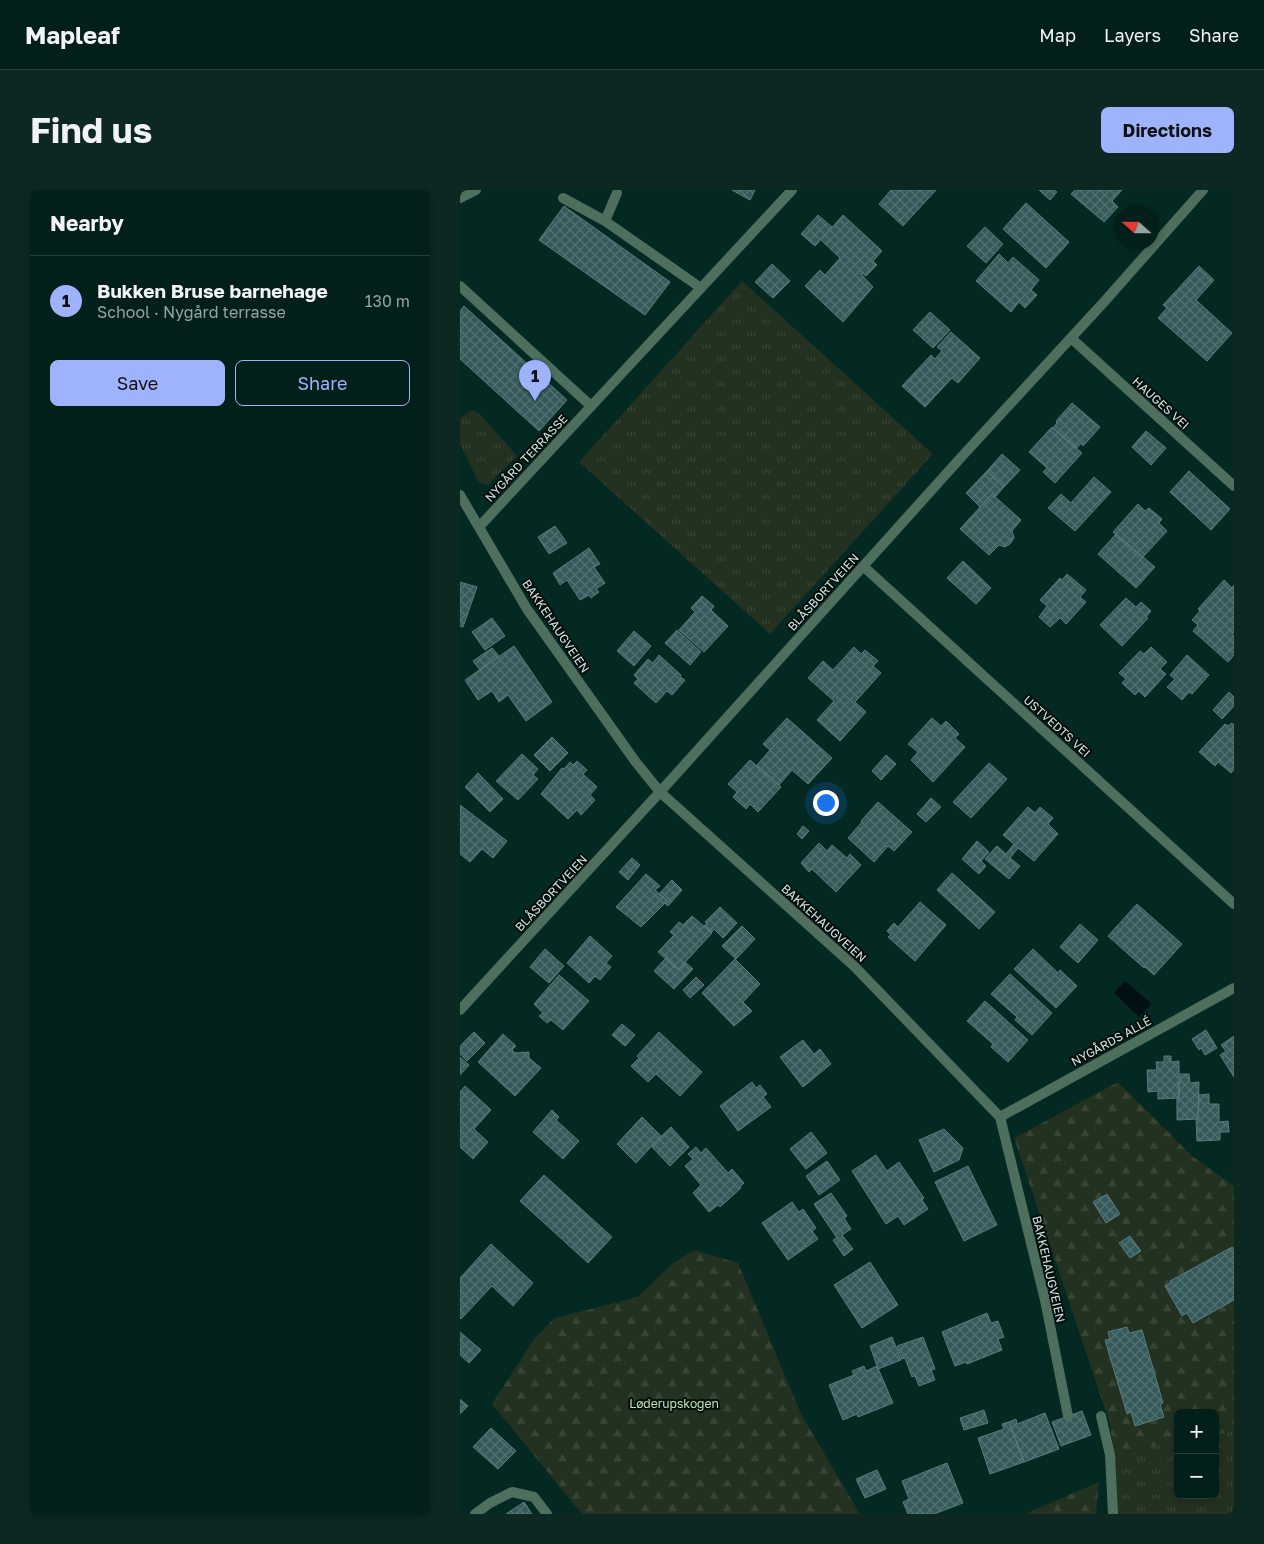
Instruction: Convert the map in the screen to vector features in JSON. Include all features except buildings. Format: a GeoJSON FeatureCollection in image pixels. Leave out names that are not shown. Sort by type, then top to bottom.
{"type":"FeatureCollection","features":[{"type":"Feature","properties":{"kind":"street"},"geometry":{"type":"LineString","coordinates":[[460,198],[476,190]]}},
{"type":"Feature","properties":{"kind":"street","name":"NYGÅRD TERRASSE"},"geometry":{"type":"LineString","coordinates":[[480,527],[792,190]]}},
{"type":"Feature","properties":{"kind":"street","name":"BLÅSBORTVEIEN"},"geometry":{"type":"LineString","coordinates":[[460,1010],[660,792],[1203,190]]}},
{"type":"Feature","properties":{"kind":"street"},"geometry":{"type":"LineString","coordinates":[[604,221],[617,193]]}},
{"type":"Feature","properties":{"kind":"street"},"geometry":{"type":"LineString","coordinates":[[563,198],[604,221],[701,288]]}},
{"type":"Feature","properties":{"kind":"street"},"geometry":{"type":"LineString","coordinates":[[460,286],[591,406]]}},
{"type":"Feature","properties":{"kind":"street","name":"HAUGES VEI"},"geometry":{"type":"LineString","coordinates":[[1071,338],[1234,486]]}},
{"type":"Feature","properties":{"kind":"street","name":"BAKKEHAUGVEIEN"},"geometry":{"type":"LineString","coordinates":[[460,495],[526,609],[635,761],[660,792],[854,966],[1000,1116],[1045,1300],[1068,1416]]}},
{"type":"Feature","properties":{"kind":"street","name":"USTVEDTS VEI"},"geometry":{"type":"LineString","coordinates":[[863,566],[1234,904]]}},
{"type":"Feature","properties":{"kind":"street","name":"NYGÅRDS ALLÉ"},"geometry":{"type":"LineString","coordinates":[[1000,1116],[1234,988]]}},
{"type":"Feature","properties":{"kind":"street"},"geometry":{"type":"LineString","coordinates":[[1101,1416],[1110,1455],[1113,1514]]}},
{"type":"Feature","properties":{"kind":"street"},"geometry":{"type":"LineString","coordinates":[[475,1514],[490,1503],[512,1492],[534,1497],[547,1514]]}},
{"type":"Feature","properties":{"kind":"green space"},"geometry":{"type":"Polygon","coordinates":[[[742,281],[933,454],[770,634],[579,462],[742,281]]]}},
{"type":"Feature","properties":{"kind":"green space"},"geometry":{"type":"Polygon","coordinates":[[[472,410],[481,415],[517,456],[488,485],[478,481],[460,444],[460,418],[472,410]]]}},
{"type":"Feature","properties":{"kind":"green space"},"geometry":{"type":"Polygon","coordinates":[[[1118,1082],[1192,1156],[1234,1186],[1234,1431],[1219,1434],[1219,1409],[1174,1409],[1174,1443],[1114,1454],[1110,1424],[1014,1138],[1118,1082]]]}},
{"type":"Feature","properties":{"kind":"green space","name":"Løderupskogen"},"geometry":{"type":"Polygon","coordinates":[[[694,1250],[738,1263],[801,1414],[860,1514],[582,1514],[492,1404],[535,1338],[555,1318],[638,1297],[671,1265],[694,1250]]]}},
{"type":"Feature","properties":{"kind":"green space"},"geometry":{"type":"Polygon","coordinates":[[[1234,1431],[1234,1514],[1114,1514],[1114,1454],[1174,1443],[1174,1499],[1219,1499],[1219,1434],[1234,1431]]]}},
{"type":"Feature","properties":{"kind":"green space"},"geometry":{"type":"Polygon","coordinates":[[[1099,1482],[1096,1514],[1025,1514],[1099,1482]]]}},
{"type":"Feature","properties":{"kind":"shaded area"},"geometry":{"type":"Polygon","coordinates":[[[1125,981],[1152,1004],[1139,1017],[1114,993],[1125,981]]]}},
{"type":"Feature","properties":{"kind":"place","name":"Bukken Bruse barnehage"},"geometry":{"type":"Point","coordinates":[535,401]}}]}
